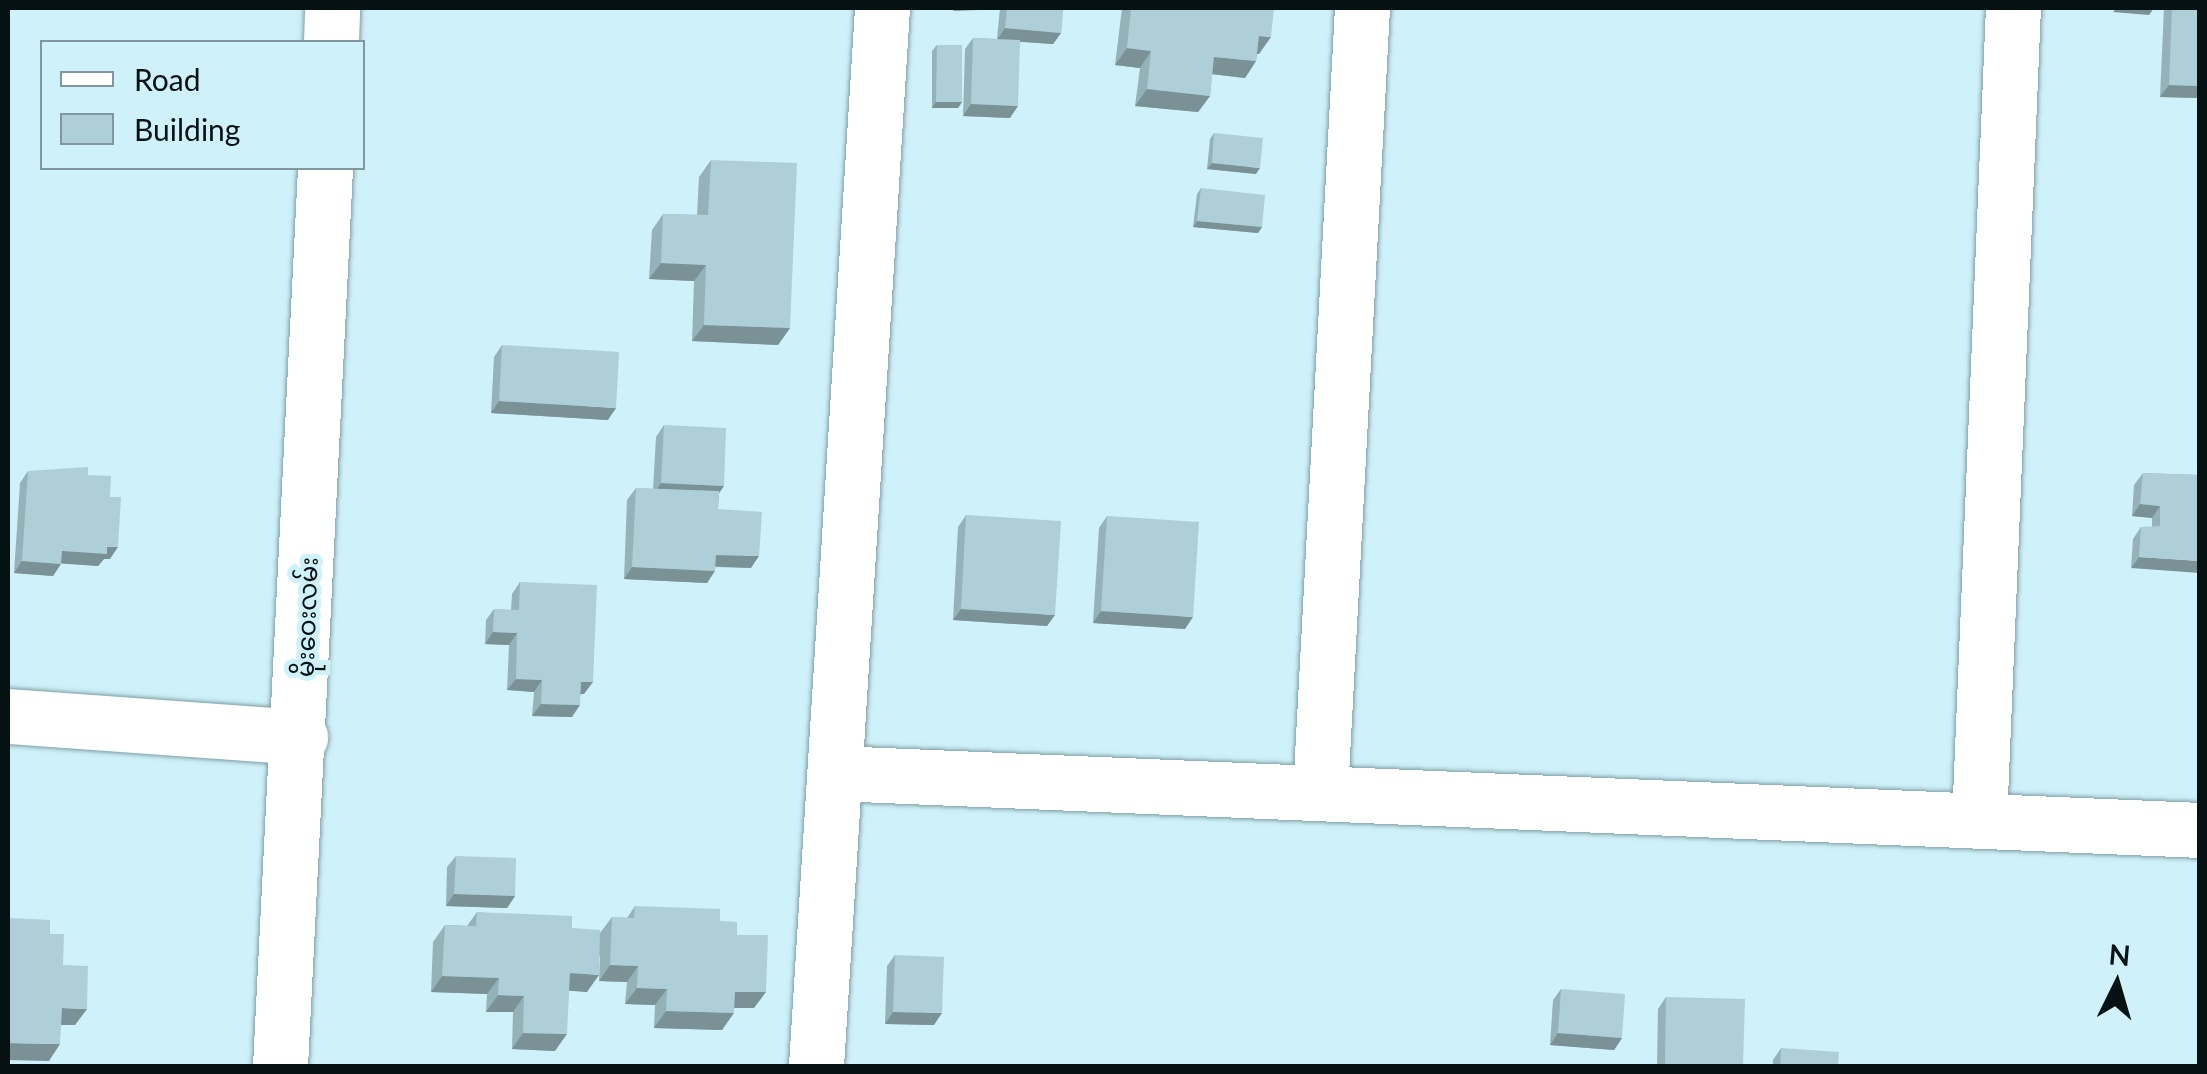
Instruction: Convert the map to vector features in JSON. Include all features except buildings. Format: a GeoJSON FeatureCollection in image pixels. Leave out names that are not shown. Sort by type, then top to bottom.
{"type":"FeatureCollection","features":[{"type":"Feature","properties":{"kind":"street"},"geometry":{"type":"LineString","coordinates":[[330,40],[332,8]]}},
{"type":"Feature","properties":{"kind":"street"},"geometry":{"type":"LineString","coordinates":[[816,1066],[882,8]]}},
{"type":"Feature","properties":{"kind":"street"},"geometry":{"type":"LineString","coordinates":[[1320,793],[1362,8]]}},
{"type":"Feature","properties":{"kind":"street"},"geometry":{"type":"LineString","coordinates":[[1979,820],[2013,8]]}},
{"type":"Feature","properties":{"kind":"street","name":"မိုးဝေးလမ်း"},"geometry":{"type":"LineString","coordinates":[[280,1066],[300,737],[325,170]]}},
{"type":"Feature","properties":{"kind":"street"},"geometry":{"type":"LineString","coordinates":[[8,716],[300,737]]}},
{"type":"Feature","properties":{"kind":"street"},"geometry":{"type":"LineString","coordinates":[[835,774],[2200,830]]}}]}
